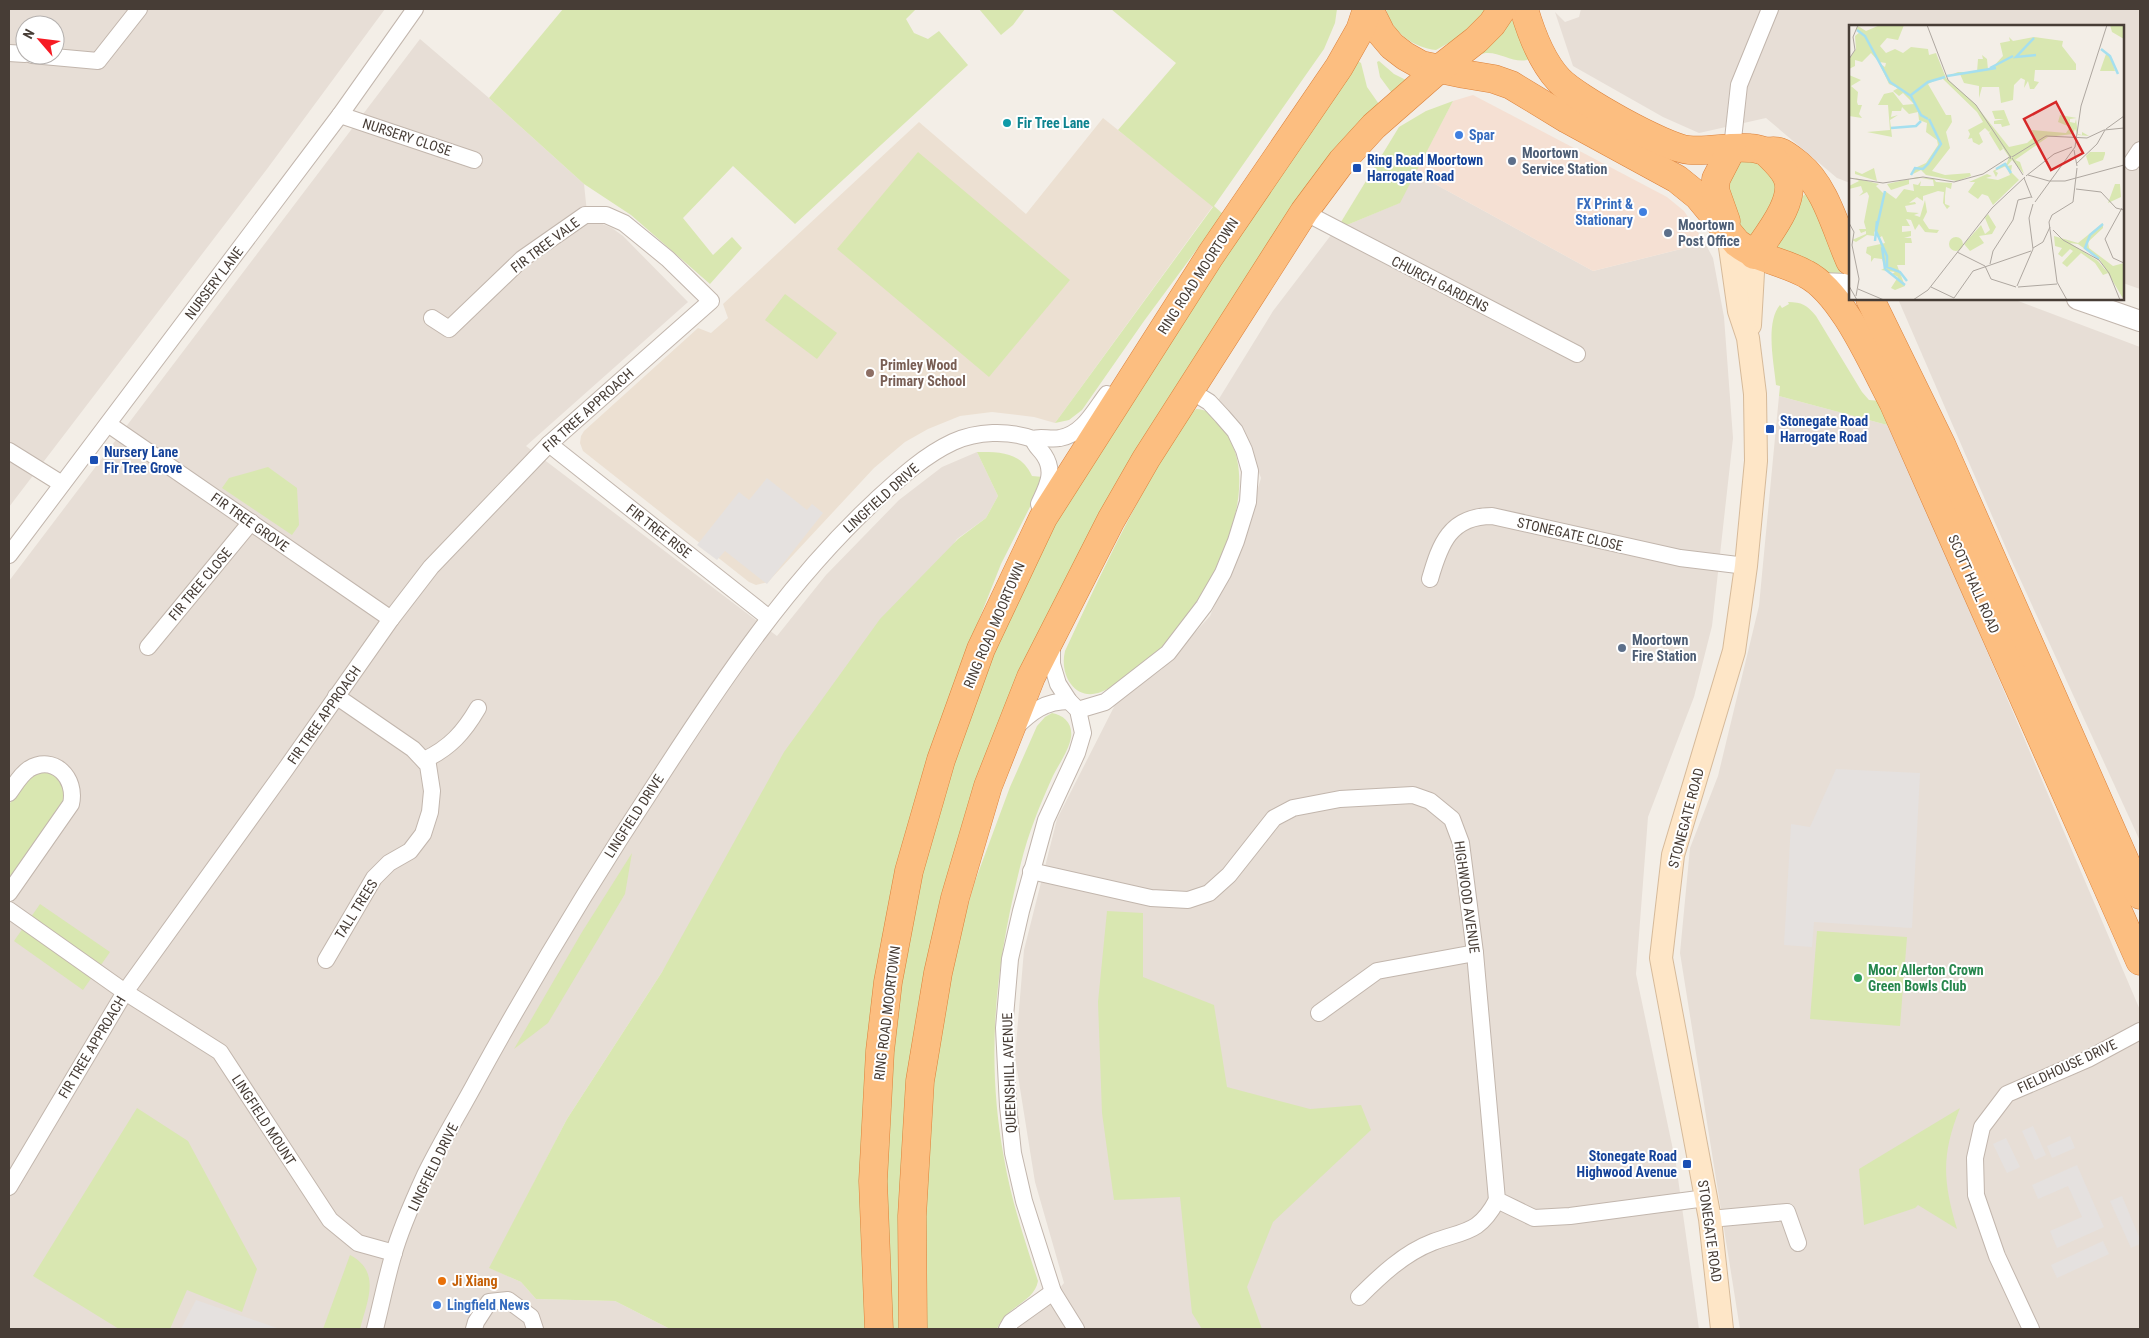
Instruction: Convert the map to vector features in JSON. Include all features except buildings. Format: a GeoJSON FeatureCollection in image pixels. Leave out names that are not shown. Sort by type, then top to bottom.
{"type":"FeatureCollection","features":[{"type":"Feature","properties":{"kind":"highway","name":"SCOTT HALL ROAD"},"geometry":{"type":"LineString","coordinates":[[1368,9],[1381,33],[1392,46],[1405,56],[1421,65],[1511,84],[1567,119],[1666,172],[1687,186],[1736,243],[1754,255],[1807,274],[1820,282],[1828,290],[1847,318],[1892,402],[2140,961]]}},
{"type":"Feature","properties":{"kind":"highway","name":"RING ROAD MOORTOWN"},"geometry":{"type":"LineString","coordinates":[[879,1329],[873,1181],[880,1051],[888,982],[909,871],[941,760],[981,648],[1043,518],[1210,256],[1339,67],[1360,30],[1368,9]]}},
{"type":"Feature","properties":{"kind":"highway"},"geometry":{"type":"LineString","coordinates":[[913,1329],[912,1216],[920,1081],[938,973],[955,898],[988,786],[1031,677],[1110,520],[1146,459],[1304,212],[1342,161],[1374,126],[1439,69],[1476,40],[1492,24],[1502,9]]}},
{"type":"Feature","properties":{"kind":"highway"},"geometry":{"type":"LineString","coordinates":[[1524,9],[1546,63],[1560,80],[1571,90],[1642,131],[1673,146],[1687,150],[1751,148],[1766,152],[1780,152],[1798,164],[1811,177],[1822,195],[1848,250]]}},
{"type":"Feature","properties":{"kind":"highway"},"geometry":{"type":"LineString","coordinates":[[1728,232],[1726,218],[1715,190],[1719,170],[1732,148]]}},
{"type":"Feature","properties":{"kind":"highway"},"geometry":{"type":"LineString","coordinates":[[1754,255],[1782,212],[1788,196],[1789,186],[1786,176],[1766,152]]}},
{"type":"Feature","properties":{"kind":"highway","name":"SCOTT HALL ROAD"},"geometry":{"type":"LineString","coordinates":[[1870,300],[1942,446],[2140,895]]}},
{"type":"Feature","properties":{"kind":"main road","name":"STONEGATE ROAD"},"geometry":{"type":"LineString","coordinates":[[1722,1329],[1708,1208],[1661,958],[1673,855],[1734,651],[1746,566],[1756,461],[1755,394],[1748,338],[1739,311],[1728,232]]}},
{"type":"Feature","properties":{"kind":"main road","name":"STONEGATE ROAD"},"geometry":{"type":"LineString","coordinates":[[1748,338],[1752,309],[1754,255]]}},
{"type":"Feature","properties":{"kind":"street"},"geometry":{"type":"LineString","coordinates":[[65,58],[98,61],[138,9]]}},
{"type":"Feature","properties":{"kind":"street","name":"NURSERY LANE"},"geometry":{"type":"LineString","coordinates":[[9,555],[340,115],[415,9]]}},
{"type":"Feature","properties":{"kind":"street"},"geometry":{"type":"LineString","coordinates":[[1732,148],[1739,85],[1770,9]]}},
{"type":"Feature","properties":{"kind":"street","name":"NURSERY CLOSE"},"geometry":{"type":"LineString","coordinates":[[340,115],[474,160]]}},
{"type":"Feature","properties":{"kind":"street","name":"CHURCH GARDENS"},"geometry":{"type":"LineString","coordinates":[[1304,212],[1577,354]]}},
{"type":"Feature","properties":{"kind":"street","name":"FIR TREE VALE"},"geometry":{"type":"LineString","coordinates":[[432,318],[449,329],[522,259],[585,215],[606,215],[624,223],[668,259],[710,301]]}},
{"type":"Feature","properties":{"kind":"street","name":"LINGFIELD DRIVE"},"geometry":{"type":"LineString","coordinates":[[375,1329],[394,1253],[425,1176],[530,984],[611,850],[696,722],[769,618],[810,568],[850,525],[901,477],[929,455],[956,441],[992,433],[1021,435],[1032,439],[1038,437],[1060,438],[1082,427],[1210,256]]}},
{"type":"Feature","properties":{"kind":"street"},"geometry":{"type":"LineString","coordinates":[[1820,282],[1846,284],[1849,282]]}},
{"type":"Feature","properties":{"kind":"street"},"geometry":{"type":"LineString","coordinates":[[2080,300],[2140,321]]}},
{"type":"Feature","properties":{"kind":"street","name":"FIR TREE APPROACH"},"geometry":{"type":"LineString","coordinates":[[9,1188],[125,992],[391,619],[452,543],[549,444],[710,301]]}},
{"type":"Feature","properties":{"kind":"street"},"geometry":{"type":"LineString","coordinates":[[1007,736],[1027,716],[1050,703],[1074,706],[1105,702],[1168,654],[1204,606],[1223,573],[1236,542],[1248,502],[1250,471],[1236,431],[1208,402],[1190,392]]}},
{"type":"Feature","properties":{"kind":"street","name":"FIR TREE GROVE"},"geometry":{"type":"LineString","coordinates":[[108,424],[391,619]]}},
{"type":"Feature","properties":{"kind":"street"},"geometry":{"type":"LineString","coordinates":[[981,648],[1049,479],[1048,462],[1034,445],[1032,439]]}},
{"type":"Feature","properties":{"kind":"street","name":"FIR TREE RISE"},"geometry":{"type":"LineString","coordinates":[[549,444],[769,618]]}},
{"type":"Feature","properties":{"kind":"street"},"geometry":{"type":"LineString","coordinates":[[9,451],[62,484]]}},
{"type":"Feature","properties":{"kind":"street","name":"STONEGATE CLOSE"},"geometry":{"type":"LineString","coordinates":[[1430,579],[1438,553],[1448,534],[1457,525],[1480,516],[1492,516],[1680,558],[1746,566]]}},
{"type":"Feature","properties":{"kind":"street","name":"FIR TREE CLOSE"},"geometry":{"type":"LineString","coordinates":[[148,646],[251,522]]}},
{"type":"Feature","properties":{"kind":"street","name":"QUEENSHILL AVENUE"},"geometry":{"type":"LineString","coordinates":[[1052,635],[1052,664],[1058,684],[1074,706],[1083,733],[1077,753],[1046,820],[1031,871],[1010,959],[1004,1028],[1008,1106],[1013,1153],[1024,1201],[1053,1292],[1076,1329]]}},
{"type":"Feature","properties":{"kind":"street"},"geometry":{"type":"LineString","coordinates":[[336,696],[414,749],[424,760],[441,753],[454,742],[467,728],[478,708]]}},
{"type":"Feature","properties":{"kind":"street","name":"TALL TREES"},"geometry":{"type":"LineString","coordinates":[[326,960],[374,878],[389,863],[410,851],[423,834],[430,812],[432,791],[428,766],[424,760]]}},
{"type":"Feature","properties":{"kind":"street"},"geometry":{"type":"LineString","coordinates":[[9,793],[22,774],[30,768],[50,765],[59,769],[69,780],[73,794],[71,804],[9,893]]}},
{"type":"Feature","properties":{"kind":"street","name":"HIGHWOOD AVENUE"},"geometry":{"type":"LineString","coordinates":[[1031,871],[1151,898],[1188,900],[1209,893],[1229,875],[1274,818],[1293,808],[1340,800],[1413,795],[1430,801],[1452,819],[1461,843],[1475,953],[1497,1200]]}},
{"type":"Feature","properties":{"kind":"street","name":"LINGFIELD MOUNT"},"geometry":{"type":"LineString","coordinates":[[9,910],[125,992],[220,1052],[330,1220],[358,1243],[394,1253]]}},
{"type":"Feature","properties":{"kind":"street"},"geometry":{"type":"LineString","coordinates":[[1319,1013],[1377,971],[1475,953]]}},
{"type":"Feature","properties":{"kind":"street","name":"FIELDHOUSE DRIVE"},"geometry":{"type":"LineString","coordinates":[[2031,1329],[1997,1256],[1976,1194],[1975,1158],[1982,1127],[2006,1094],[2088,1059],[2140,1031]]}},
{"type":"Feature","properties":{"kind":"street"},"geometry":{"type":"LineString","coordinates":[[1359,1297],[1379,1276],[1403,1259],[1432,1242],[1473,1229],[1489,1216],[1497,1200],[1534,1218],[1708,1208],[1787,1212],[1798,1243]]}},
{"type":"Feature","properties":{"kind":"street"},"geometry":{"type":"LineString","coordinates":[[1007,1329],[1011,1322],[1053,1292]]}},
{"type":"Feature","properties":{"kind":"street"},"geometry":{"type":"LineString","coordinates":[[474,1329],[476,1322],[489,1302],[508,1300],[531,1317],[534,1329]]}},
{"type":"Feature","properties":{"kind":"shaded area"},"geometry":{"type":"Polygon","coordinates":[[[9,9],[385,9],[267,169],[9,507],[9,9]]]}},
{"type":"Feature","properties":{"kind":"shaded area"},"geometry":{"type":"Polygon","coordinates":[[[1581,9],[2140,9],[2140,289],[2124,283],[2124,25],[1849,25],[1849,183],[1837,178],[1766,118],[1699,133],[1663,117],[1573,66],[1555,12],[1565,22],[1579,17],[1581,9]]]}},
{"type":"Feature","properties":{"kind":"shaded area"},"geometry":{"type":"Polygon","coordinates":[[[420,39],[489,98],[584,184],[588,222],[600,223],[612,228],[623,236],[688,302],[526,446],[777,636],[826,575],[899,500],[942,467],[977,452],[998,496],[986,518],[957,539],[662,972],[567,1119],[490,1268],[521,1282],[536,1299],[615,1301],[670,1329],[9,1329],[9,581],[420,39]]]}},
{"type":"Feature","properties":{"kind":"shaded area"},"geometry":{"type":"Polygon","coordinates":[[[1473,95],[1667,197],[1684,211],[1705,243],[1593,271],[1415,173],[1453,101],[1473,95]]]}},
{"type":"Feature","properties":{"kind":"shaded area","name":"Primley Wood Primary School"},"geometry":{"type":"Polygon","coordinates":[[[1103,118],[1213,206],[1055,423],[1034,417],[992,412],[960,416],[928,429],[905,442],[874,468],[768,582],[756,585],[749,582],[583,451],[580,443],[584,431],[698,328],[711,333],[728,318],[723,304],[919,122],[1026,214],[1103,118]]]}},
{"type":"Feature","properties":{"kind":"shaded area"},"geometry":{"type":"Polygon","coordinates":[[[1415,173],[1593,271],[1705,243],[1713,258],[1724,317],[1733,438],[1712,626],[1694,697],[1648,817],[1636,974],[1676,1164],[1699,1329],[1016,1329],[1039,1313],[1064,1283],[1035,1182],[1015,1057],[1024,950],[1057,819],[1117,701],[1161,670],[1210,616],[1244,535],[1261,478],[1242,426],[1217,402],[1273,311],[1341,222],[1347,225],[1399,203],[1415,173]]]}},
{"type":"Feature","properties":{"kind":"shaded area"},"geometry":{"type":"Polygon","coordinates":[[[1898,300],[2016,300],[2140,347],[2140,841],[2009,555],[1898,300]]]}},
{"type":"Feature","properties":{"kind":"shaded area"},"geometry":{"type":"Polygon","coordinates":[[[1779,396],[1891,426],[2140,1010],[2140,1329],[1740,1329],[1680,953],[1690,848],[1718,776],[1759,606],[1779,396]]]}},
{"type":"Feature","properties":{"kind":"shaded area"},"geometry":{"type":"Polygon","coordinates":[[[767,478],[807,510],[812,504],[823,513],[767,584],[725,551],[717,560],[697,545],[739,492],[749,500],[767,478]]]}},
{"type":"Feature","properties":{"kind":"shaded area"},"geometry":{"type":"Polygon","coordinates":[[[1836,769],[1920,773],[1912,928],[1814,922],[1812,947],[1784,945],[1791,824],[1810,827],[1836,769]]]}},
{"type":"Feature","properties":{"kind":"shaded area"},"geometry":{"type":"Polygon","coordinates":[[[2033,1126],[2046,1155],[2035,1160],[2022,1131],[2033,1126]]]}},
{"type":"Feature","properties":{"kind":"shaded area"},"geometry":{"type":"Polygon","coordinates":[[[2070,1136],[2075,1148],[2052,1158],[2047,1146],[2070,1136]]]}},
{"type":"Feature","properties":{"kind":"shaded area"},"geometry":{"type":"Polygon","coordinates":[[[2006,1138],[2020,1167],[2007,1173],[1993,1144],[2006,1138]]]}},
{"type":"Feature","properties":{"kind":"shaded area"},"geometry":{"type":"Polygon","coordinates":[[[2077,1165],[2104,1227],[2057,1248],[2050,1231],[2082,1217],[2068,1186],[2038,1199],[2032,1185],[2077,1165]]]}},
{"type":"Feature","properties":{"kind":"shaded area"},"geometry":{"type":"Polygon","coordinates":[[[2122,1196],[2140,1239],[2140,1244],[2131,1248],[2110,1201],[2122,1196]]]}},
{"type":"Feature","properties":{"kind":"shaded area"},"geometry":{"type":"Polygon","coordinates":[[[2103,1241],[2109,1254],[2057,1278],[2051,1265],[2103,1241]]]}},
{"type":"Feature","properties":{"kind":"shaded area"},"geometry":{"type":"Polygon","coordinates":[[[196,1300],[280,1329],[181,1329],[196,1300]]]}},
{"type":"Feature","properties":{"kind":"green space"},"geometry":{"type":"Polygon","coordinates":[[[563,9],[916,9],[906,19],[914,33],[928,39],[939,31],[968,65],[795,224],[733,166],[683,218],[713,255],[732,237],[742,248],[710,284],[631,215],[584,184],[489,98],[563,9]]]}},
{"type":"Feature","properties":{"kind":"green space"},"geometry":{"type":"Polygon","coordinates":[[[979,9],[1025,9],[1013,25],[1001,35],[979,9]]]}},
{"type":"Feature","properties":{"kind":"green space"},"geometry":{"type":"Polygon","coordinates":[[[1111,9],[1337,9],[1335,23],[1324,49],[1214,206],[1223,214],[1144,321],[1082,410],[1069,420],[1055,423],[1213,207],[1118,130],[1176,63],[1111,9]]]}},
{"type":"Feature","properties":{"kind":"green space"},"geometry":{"type":"Polygon","coordinates":[[[1386,9],[1488,9],[1465,34],[1436,50],[1419,46],[1404,37],[1393,24],[1386,9]]]}},
{"type":"Feature","properties":{"kind":"green space"},"geometry":{"type":"Polygon","coordinates":[[[1511,20],[1514,22],[1530,59],[1524,61],[1517,60],[1492,53],[1479,55],[1506,21],[1511,20]]]}},
{"type":"Feature","properties":{"kind":"green space"},"geometry":{"type":"Polygon","coordinates":[[[1354,58],[1361,63],[1367,87],[1381,107],[1149,441],[956,857],[904,1329],[888,1329],[883,1162],[900,970],[925,848],[968,711],[1016,595],[1064,504],[1354,58]]]}},
{"type":"Feature","properties":{"kind":"green space"},"geometry":{"type":"Polygon","coordinates":[[[1379,61],[1394,74],[1410,82],[1394,96],[1380,77],[1377,62],[1379,61]]]}},
{"type":"Feature","properties":{"kind":"green space"},"geometry":{"type":"Polygon","coordinates":[[[1453,101],[1400,203],[1347,225],[1341,222],[1399,127],[1426,111],[1453,101]]]}},
{"type":"Feature","properties":{"kind":"green space"},"geometry":{"type":"Polygon","coordinates":[[[918,152],[1070,280],[989,377],[837,249],[918,152]]]}},
{"type":"Feature","properties":{"kind":"green space"},"geometry":{"type":"Polygon","coordinates":[[[1755,160],[1784,183],[1754,239],[1745,233],[1727,201],[1724,173],[1734,161],[1755,160]]]}},
{"type":"Feature","properties":{"kind":"green space"},"geometry":{"type":"Polygon","coordinates":[[[1805,194],[1809,195],[1842,269],[1840,273],[1828,273],[1769,249],[1805,194]]]}},
{"type":"Feature","properties":{"kind":"green space"},"geometry":{"type":"Polygon","coordinates":[[[785,294],[837,333],[817,359],[765,320],[785,294]]]}},
{"type":"Feature","properties":{"kind":"green space"},"geometry":{"type":"Polygon","coordinates":[[[1788,302],[1804,305],[1816,316],[1862,392],[1869,400],[1881,401],[1891,426],[1779,396],[1780,386],[1776,385],[1772,355],[1772,332],[1775,313],[1780,305],[1782,308],[1789,304],[1788,302]]]}},
{"type":"Feature","properties":{"kind":"green space"},"geometry":{"type":"Polygon","coordinates":[[[1196,409],[1209,412],[1227,432],[1232,444],[1239,475],[1236,510],[1225,548],[1207,586],[1183,621],[1157,652],[1129,676],[1101,692],[1084,693],[1077,690],[1067,677],[1064,669],[1065,651],[1137,504],[1178,431],[1196,409]]]}},
{"type":"Feature","properties":{"kind":"green space"},"geometry":{"type":"Polygon","coordinates":[[[977,452],[994,452],[1009,455],[1022,462],[1032,476],[1043,477],[1001,564],[967,650],[902,852],[869,1329],[670,1329],[615,1301],[536,1299],[521,1282],[489,1268],[567,1119],[662,972],[784,752],[880,619],[958,539],[986,518],[998,496],[977,452]]]}},
{"type":"Feature","properties":{"kind":"green space"},"geometry":{"type":"Polygon","coordinates":[[[268,467],[297,488],[299,525],[292,535],[222,488],[229,478],[268,467]]]}},
{"type":"Feature","properties":{"kind":"green space"},"geometry":{"type":"Polygon","coordinates":[[[1052,713],[1067,721],[1071,728],[1071,737],[1039,809],[1021,863],[1005,937],[996,1009],[994,1046],[998,1120],[1004,1158],[1014,1205],[1038,1281],[1036,1288],[1026,1300],[1007,1314],[997,1329],[923,1329],[922,1263],[936,1053],[953,958],[974,884],[1010,787],[1037,726],[1045,717],[1052,713]]]}},
{"type":"Feature","properties":{"kind":"green space"},"geometry":{"type":"Polygon","coordinates":[[[39,772],[52,774],[60,781],[63,786],[64,798],[62,805],[9,880],[9,805],[27,779],[39,772]]]}},
{"type":"Feature","properties":{"kind":"green space"},"geometry":{"type":"Polygon","coordinates":[[[632,853],[625,894],[548,1023],[514,1049],[582,932],[632,853]]]}},
{"type":"Feature","properties":{"kind":"green space"},"geometry":{"type":"Polygon","coordinates":[[[40,904],[110,952],[101,965],[31,917],[40,904]]]}},
{"type":"Feature","properties":{"kind":"green space"},"geometry":{"type":"Polygon","coordinates":[[[1107,911],[1143,913],[1143,977],[1214,1005],[1227,1087],[1310,1109],[1361,1105],[1371,1130],[1273,1222],[1247,1287],[1262,1329],[1202,1329],[1192,1313],[1180,1197],[1114,1200],[1102,1113],[1098,1002],[1107,911]]]}},
{"type":"Feature","properties":{"kind":"green space"},"geometry":{"type":"Polygon","coordinates":[[[23,928],[92,977],[83,990],[14,941],[23,928]]]}},
{"type":"Feature","properties":{"kind":"green space","name":"Moor Allerton Crown Green Bowls Club"},"geometry":{"type":"Polygon","coordinates":[[[1817,931],[1907,937],[1900,1026],[1810,1019],[1817,931]]]}},
{"type":"Feature","properties":{"kind":"green space"},"geometry":{"type":"Polygon","coordinates":[[[137,1108],[188,1141],[257,1269],[242,1312],[187,1290],[170,1329],[119,1329],[33,1276],[137,1108]]]}},
{"type":"Feature","properties":{"kind":"green space"},"geometry":{"type":"Polygon","coordinates":[[[1960,1108],[1950,1140],[1946,1168],[1949,1196],[1957,1229],[1918,1205],[1915,1208],[1864,1225],[1859,1169],[1960,1108]]]}},
{"type":"Feature","properties":{"kind":"green space"},"geometry":{"type":"Polygon","coordinates":[[[350,1255],[360,1262],[366,1270],[369,1279],[370,1288],[360,1329],[323,1329],[350,1255]]]}},
{"type":"Feature","properties":{"kind":"place","name":"Fir Tree Lane"},"geometry":{"type":"Point","coordinates":[1007,123]}},
{"type":"Feature","properties":{"kind":"place","name":"Spar"},"geometry":{"type":"Point","coordinates":[1459,135]}},
{"type":"Feature","properties":{"kind":"place","name":"Moortown Service Station"},"geometry":{"type":"Point","coordinates":[1512,161]}},
{"type":"Feature","properties":{"kind":"place","name":"Ring Road Moortown Harrogate Road"},"geometry":{"type":"Point","coordinates":[1357,168]}},
{"type":"Feature","properties":{"kind":"place","name":"FX Print & Stationary"},"geometry":{"type":"Point","coordinates":[1643,212]}},
{"type":"Feature","properties":{"kind":"place","name":"Moortown Post Office"},"geometry":{"type":"Point","coordinates":[1668,233]}},
{"type":"Feature","properties":{"kind":"place","name":"Primley Wood Primary School"},"geometry":{"type":"Point","coordinates":[870,373]}},
{"type":"Feature","properties":{"kind":"place","name":"Stonegate Road Harrogate Road"},"geometry":{"type":"Point","coordinates":[1770,429]}},
{"type":"Feature","properties":{"kind":"place","name":"Nursery Lane Fir Tree Grove"},"geometry":{"type":"Point","coordinates":[94,460]}},
{"type":"Feature","properties":{"kind":"place","name":"Moortown Fire Station"},"geometry":{"type":"Point","coordinates":[1622,648]}},
{"type":"Feature","properties":{"kind":"place","name":"Moor Allerton Crown Green Bowls Club"},"geometry":{"type":"Point","coordinates":[1858,978]}},
{"type":"Feature","properties":{"kind":"place","name":"Stonegate Road Highwood Avenue"},"geometry":{"type":"Point","coordinates":[1687,1164]}},
{"type":"Feature","properties":{"kind":"place","name":"Ji Xiang"},"geometry":{"type":"Point","coordinates":[442,1281]}},
{"type":"Feature","properties":{"kind":"place","name":"Lingfield News"},"geometry":{"type":"Point","coordinates":[437,1305]}}]}
